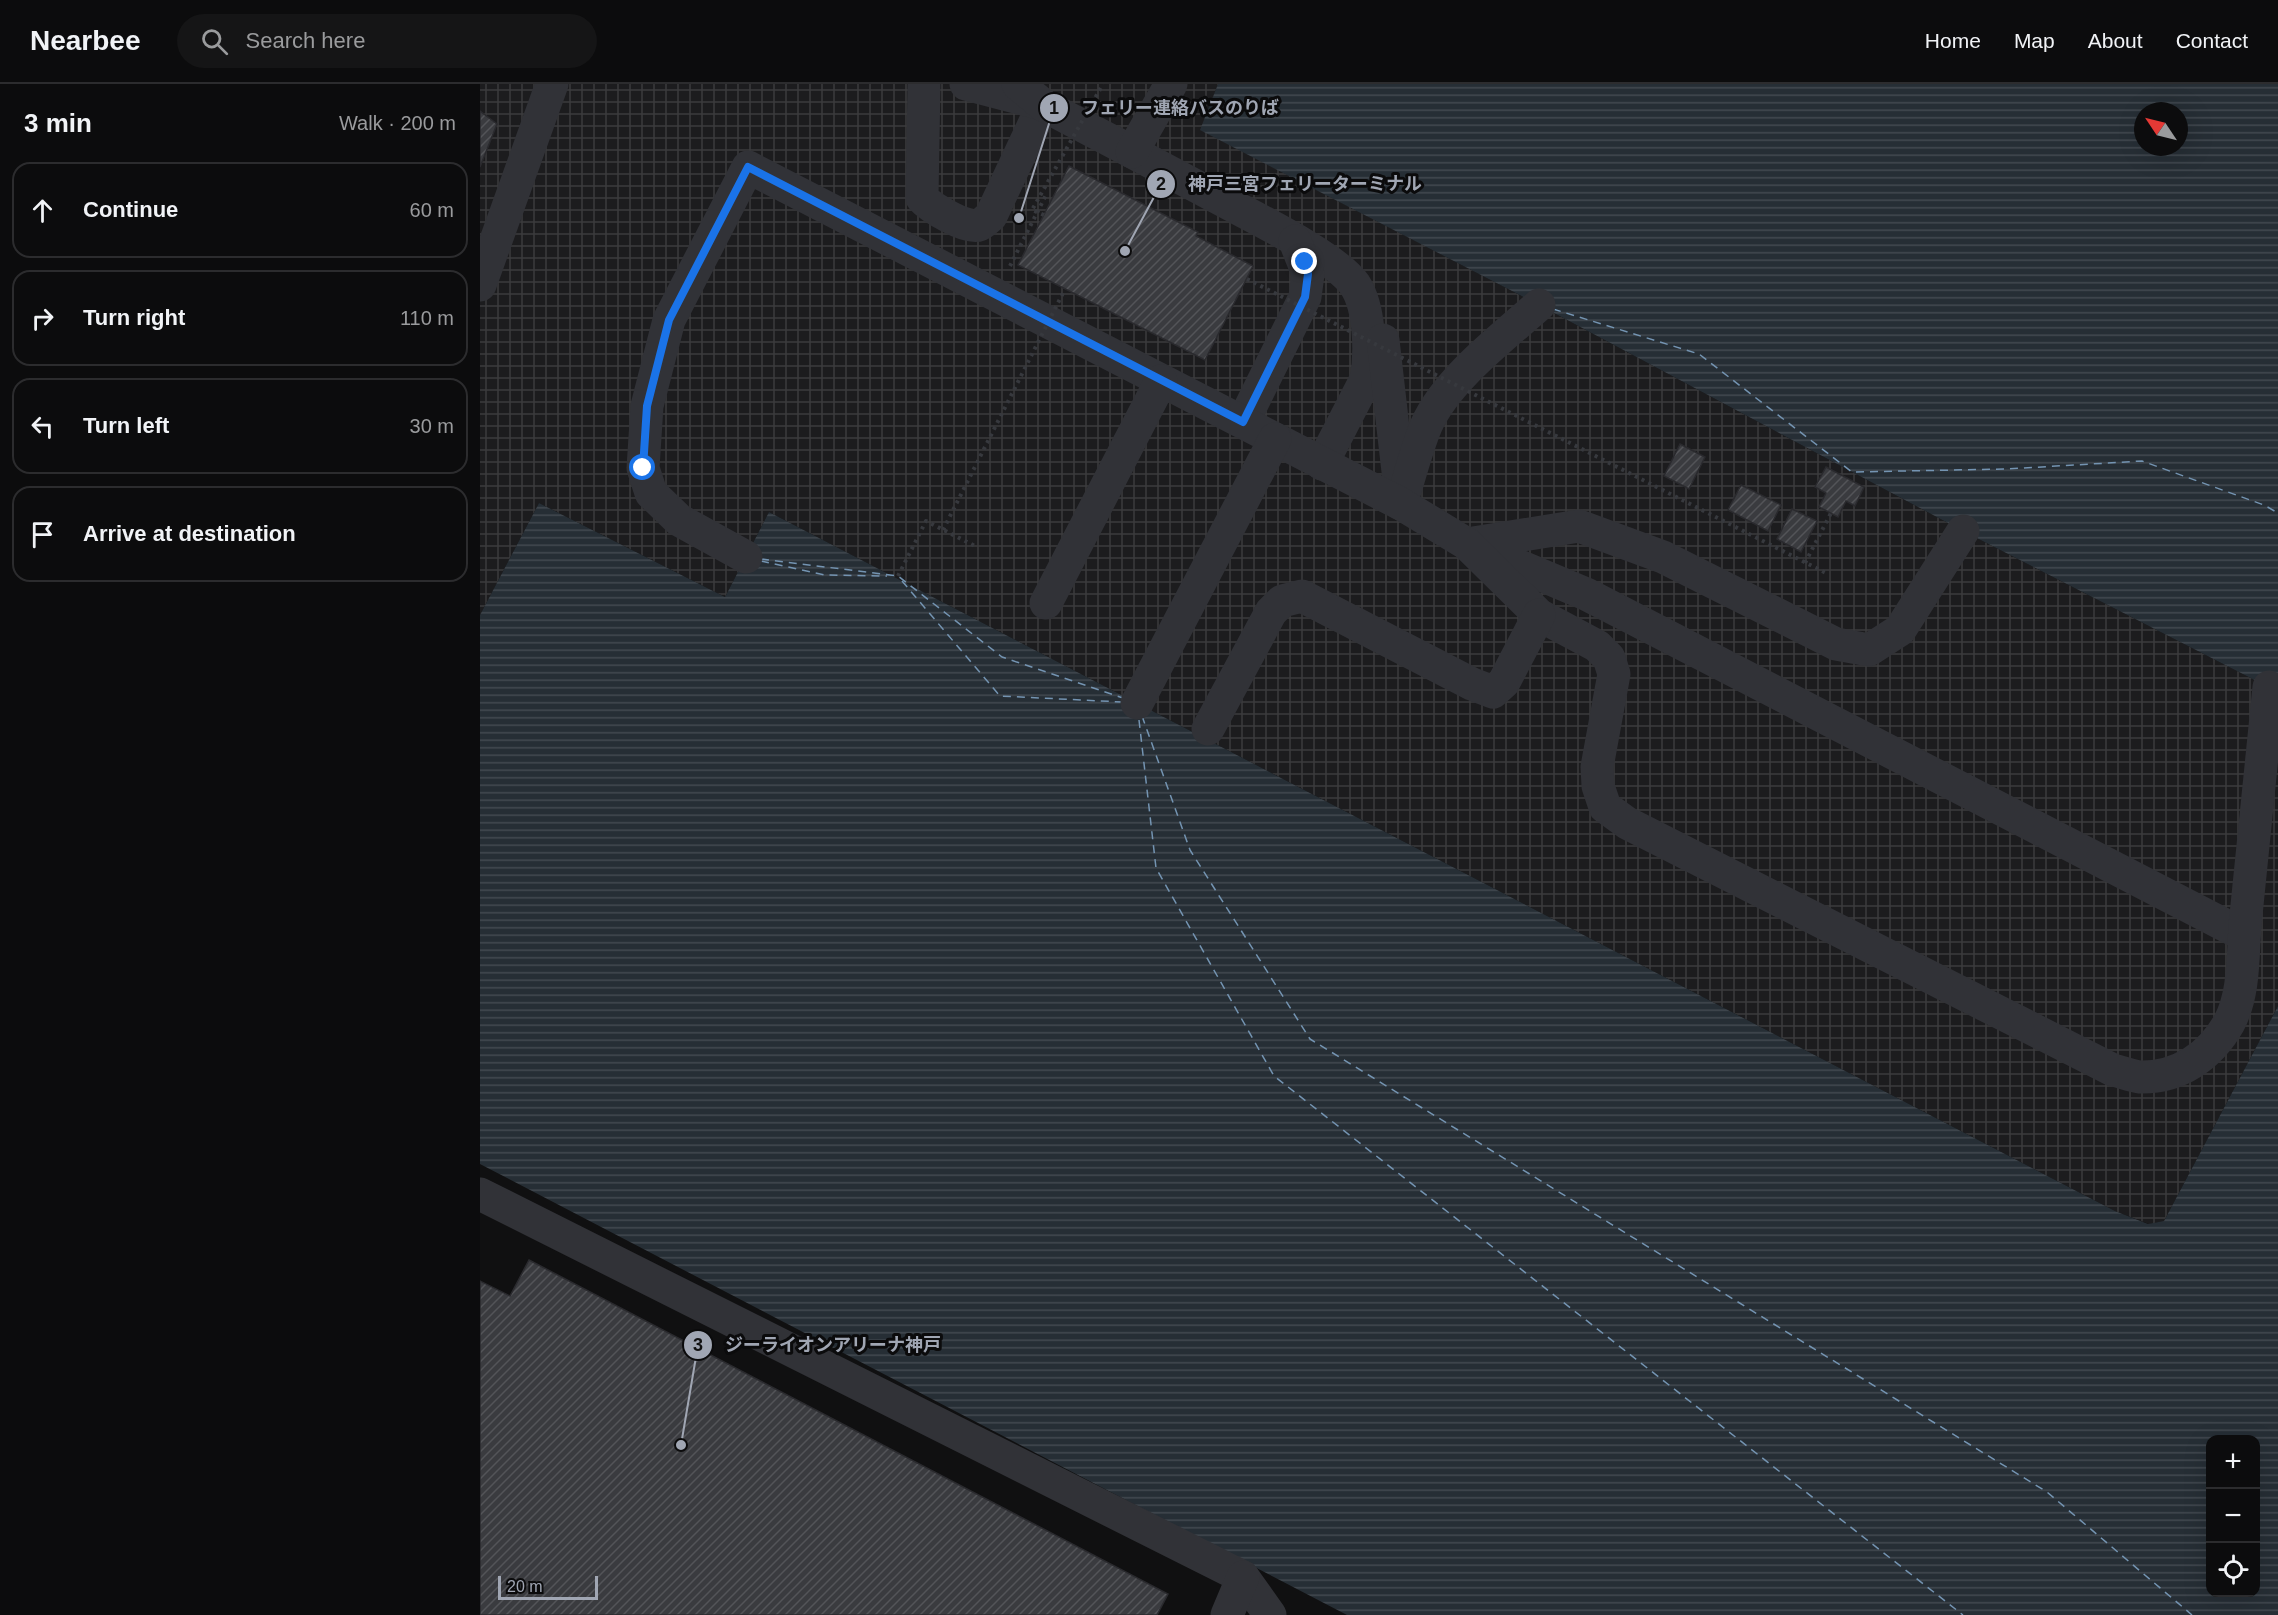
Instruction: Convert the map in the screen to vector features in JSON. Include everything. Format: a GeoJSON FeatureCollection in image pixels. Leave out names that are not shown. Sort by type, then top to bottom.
{"type":"FeatureCollection","features":[{"type":"Feature","properties":{"kind":"lane"},"geometry":{"type":"LineString","coordinates":[[480,285],[552,84]]}},
{"type":"Feature","properties":{"kind":"lane"},"geometry":{"type":"LineString","coordinates":[[924,84],[922,198],[929,206],[969,226],[979,225],[991,216],[1043,105]]}},
{"type":"Feature","properties":{"kind":"lane"},"geometry":{"type":"LineString","coordinates":[[966,84],[1043,105]]}},
{"type":"Feature","properties":{"kind":"lane"},"geometry":{"type":"LineString","coordinates":[[1018,84],[1043,105],[1295,241],[1342,271],[1359,292],[1365,308],[1382,332],[1401,504]]}},
{"type":"Feature","properties":{"kind":"lane"},"geometry":{"type":"LineString","coordinates":[[1132,152],[1171,84]]}},
{"type":"Feature","properties":{"kind":"lane"},"geometry":{"type":"LineString","coordinates":[[746,557],[679,520],[651,493],[643,468],[647,406],[669,320],[748,167],[1401,504],[1467,544],[1586,594],[2244,935]]}},
{"type":"Feature","properties":{"kind":"lane"},"geometry":{"type":"LineString","coordinates":[[1243,422],[1305,297],[1308,274],[1295,241]]}},
{"type":"Feature","properties":{"kind":"lane"},"geometry":{"type":"LineString","coordinates":[[1401,504],[1427,425],[1442,400],[1475,361],[1539,305]]}},
{"type":"Feature","properties":{"kind":"lane"},"geometry":{"type":"LineString","coordinates":[[1322,464],[1366,379],[1369,357],[1365,308]]}},
{"type":"Feature","properties":{"kind":"lane"},"geometry":{"type":"LineString","coordinates":[[1046,603],[1161,381]]}},
{"type":"Feature","properties":{"kind":"lane"},"geometry":{"type":"LineString","coordinates":[[1137,703],[1275,439]]}},
{"type":"Feature","properties":{"kind":"lane"},"geometry":{"type":"LineString","coordinates":[[1467,544],[1578,526],[1663,556],[1836,644],[1869,650],[1900,630],[1963,531]]}},
{"type":"Feature","properties":{"kind":"lane"},"geometry":{"type":"LineString","coordinates":[[1467,544],[1539,615],[1597,646],[1609,658],[1614,674],[1597,767],[1598,786],[1605,807],[1627,824],[2113,1070],[2139,1077],[2164,1074],[2185,1068],[2205,1055],[2229,1023],[2240,994],[2270,687]]}},
{"type":"Feature","properties":{"kind":"lane"},"geometry":{"type":"LineString","coordinates":[[1208,729],[1271,612],[1282,601],[1302,596],[1472,684],[1493,692],[1504,682],[1539,615]]}},
{"type":"Feature","properties":{"kind":"lane"},"geometry":{"type":"LineString","coordinates":[[480,1194],[1243,1577],[1270,1615]]}},
{"type":"Feature","properties":{"kind":"lane"},"geometry":{"type":"LineString","coordinates":[[1227,1615],[1243,1577]]}},
{"type":"Feature","properties":{"kind":"path"},"geometry":{"type":"LineString","coordinates":[[1044,215],[1032,210],[1103,84]]}},
{"type":"Feature","properties":{"kind":"path"},"geometry":{"type":"LineString","coordinates":[[1005,275],[1047,194]]}},
{"type":"Feature","properties":{"kind":"path"},"geometry":{"type":"LineString","coordinates":[[1247,279],[1828,574]]}},
{"type":"Feature","properties":{"kind":"path"},"geometry":{"type":"LineString","coordinates":[[943,530],[1065,289]]}},
{"type":"Feature","properties":{"kind":"path"},"geometry":{"type":"LineString","coordinates":[[1805,563],[1831,513]]}},
{"type":"Feature","properties":{"kind":"path"},"geometry":{"type":"LineString","coordinates":[[898,576],[926,521],[977,547]]}},
{"type":"Feature","properties":{"kind":"shaded area"},"geometry":{"type":"Polygon","coordinates":[[[480,84],[1218,84],[1201,130],[1539,305],[1963,531],[2278,692],[2278,1006],[2164,1221],[2149,1224],[2115,1211],[769,512],[725,597],[539,503],[480,615],[480,84]]]}},
{"type":"Feature","properties":{"kind":"shaded area"},"geometry":{"type":"Polygon","coordinates":[[[1218,84],[2278,84],[2278,692],[1963,531],[1539,305],[1200,130],[1218,84]]]}},
{"type":"Feature","properties":{"kind":"shaded area"},"geometry":{"type":"Polygon","coordinates":[[[539,503],[725,597],[769,512],[2115,1211],[2148,1224],[2164,1221],[2278,1006],[2278,1615],[1347,1615],[480,1164],[480,615],[539,503]]]}},
{"type":"Feature","properties":{"kind":"building"},"geometry":{"type":"Polygon","coordinates":[[[480,111],[497,124],[480,167],[480,111]]]}},
{"type":"Feature","properties":{"kind":"building"},"geometry":{"type":"Polygon","coordinates":[[[1069,166],[1198,232],[1196,236],[1253,266],[1205,360],[1018,265],[1069,166]]]}},
{"type":"Feature","properties":{"kind":"building"},"geometry":{"type":"Polygon","coordinates":[[[1680,444],[1705,457],[1689,489],[1664,476],[1680,444]]]}},
{"type":"Feature","properties":{"kind":"building"},"geometry":{"type":"Polygon","coordinates":[[[1826,467],[1864,487],[1855,506],[1846,501],[1838,517],[1819,507],[1826,493],[1815,487],[1826,467]]]}},
{"type":"Feature","properties":{"kind":"building"},"geometry":{"type":"Polygon","coordinates":[[[1741,485],[1781,505],[1768,531],[1728,510],[1741,485]]]}},
{"type":"Feature","properties":{"kind":"building"},"geometry":{"type":"Polygon","coordinates":[[[1792,509],[1817,521],[1801,552],[1777,539],[1792,509]]]}},
{"type":"Feature","properties":{"kind":"building"},"geometry":{"type":"Polygon","coordinates":[[[529,1260],[1168,1594],[1157,1615],[480,1615],[480,1281],[510,1296],[529,1260]]]}},
{"type":"Feature","properties":{"kind":"ferry route"},"geometry":{"type":"LineString","coordinates":[[1553,309],[1699,354],[1852,472],[2007,469],[2142,461],[2264,505],[2278,513]]}},
{"type":"Feature","properties":{"kind":"ferry route"},"geometry":{"type":"LineString","coordinates":[[761,559],[898,576],[1002,657],[1123,698]]}},
{"type":"Feature","properties":{"kind":"ferry route"},"geometry":{"type":"LineString","coordinates":[[761,561],[825,575],[887,576]]}},
{"type":"Feature","properties":{"kind":"ferry route"},"geometry":{"type":"LineString","coordinates":[[902,581],[1000,696],[1122,702]]}},
{"type":"Feature","properties":{"kind":"ferry route"},"geometry":{"type":"LineString","coordinates":[[1142,716],[1190,850],[1310,1039],[2047,1492],[2192,1615]]}},
{"type":"Feature","properties":{"kind":"ferry route"},"geometry":{"type":"LineString","coordinates":[[1139,720],[1156,868],[1274,1076],[1963,1615]]}},
{"type":"Feature","properties":{"kind":"place","name":"フェリー連絡バスのりば"},"geometry":{"type":"Point","coordinates":[1019,218]}},
{"type":"Feature","properties":{"kind":"place","name":"神戸三宮フェリーターミナル"},"geometry":{"type":"Point","coordinates":[1125,251]}},
{"type":"Feature","properties":{"kind":"place","name":"ジーライオンアリーナ神戸"},"geometry":{"type":"Point","coordinates":[681,1445]}},
{"type":"Feature","properties":{"kind":"route"},"geometry":{"type":"LineString","coordinates":[[643,468],[647,406],[669,320],[748,167],[1243,422],[1305,297],[1308,286],[1305,262]]}}]}
